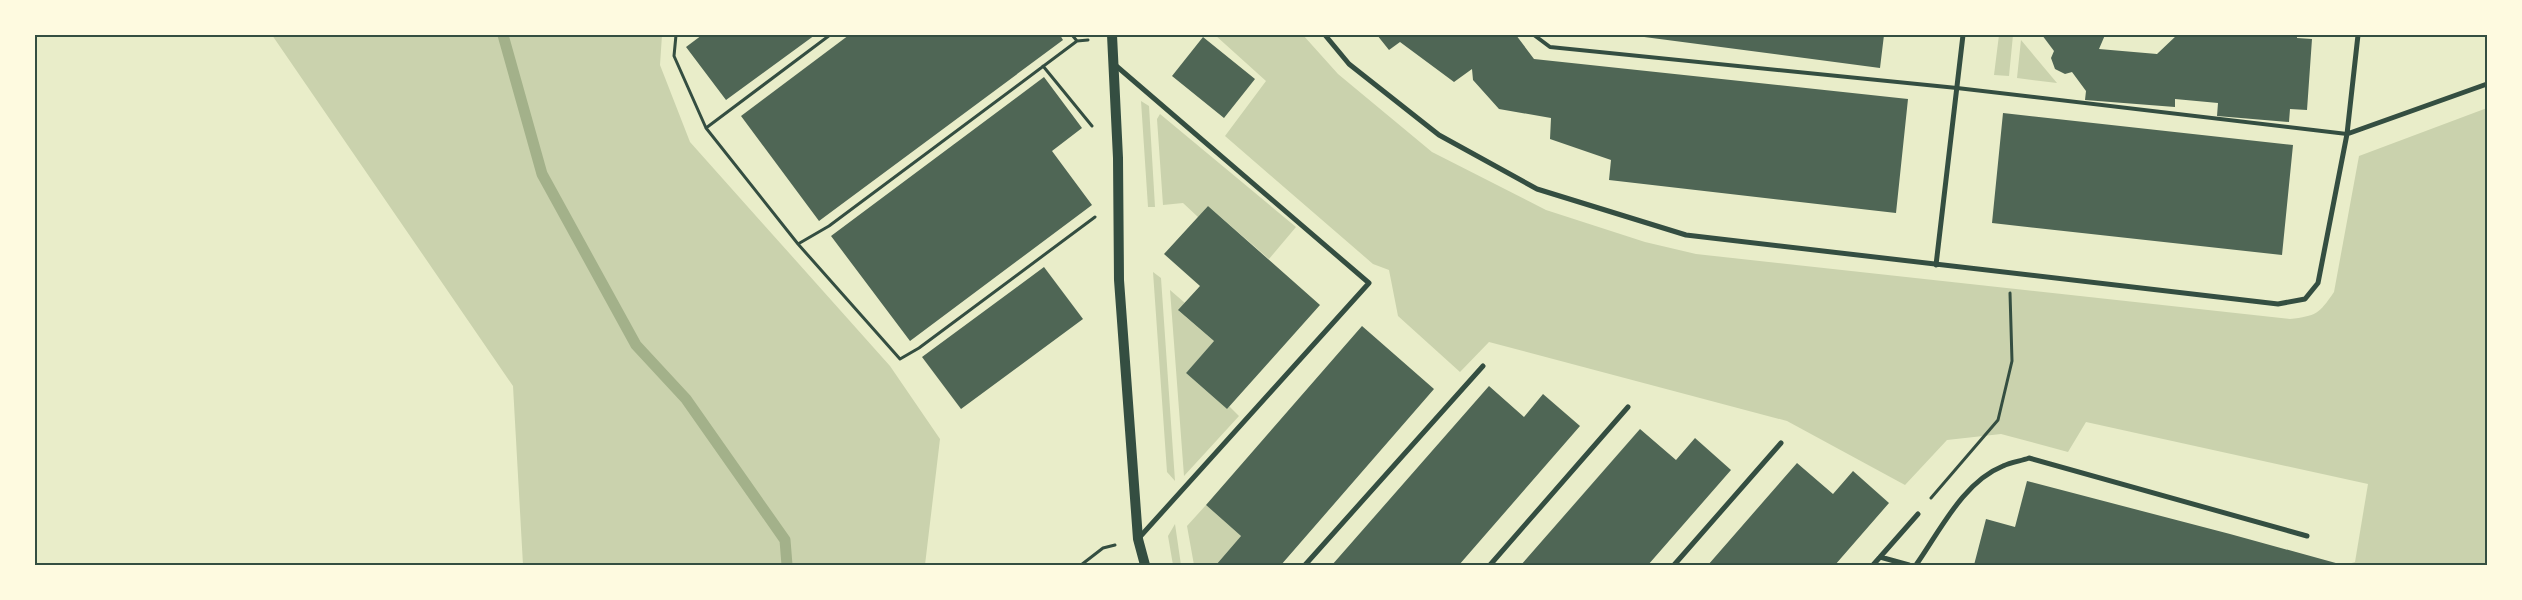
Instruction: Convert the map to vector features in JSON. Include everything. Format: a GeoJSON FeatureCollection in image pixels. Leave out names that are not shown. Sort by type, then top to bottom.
{"type":"FeatureCollection","features":[{"type":"Feature","properties":{"kind":"main road"},"geometry":{"type":"LineString","coordinates":[[1113,36],[1118,158],[1119,280],[1138,539],[1145,565]]}},
{"type":"Feature","properties":{"kind":"street"},"geometry":{"type":"LineString","coordinates":[[1325,35],[1349,64],[1439,135],[1537,189],[1686,235],[2278,304],[2305,299],[2318,283],[2347,134],[2358,35]]}},
{"type":"Feature","properties":{"kind":"street"},"geometry":{"type":"LineString","coordinates":[[1936,265],[1962,35]]}},
{"type":"Feature","properties":{"kind":"street"},"geometry":{"type":"LineString","coordinates":[[1114,64],[1369,283],[1138,539]]}},
{"type":"Feature","properties":{"kind":"street"},"geometry":{"type":"LineString","coordinates":[[2347,134],[2487,84]]}},
{"type":"Feature","properties":{"kind":"street"},"geometry":{"type":"LineString","coordinates":[[1305,565],[1483,366]]}},
{"type":"Feature","properties":{"kind":"street"},"geometry":{"type":"LineString","coordinates":[[1490,565],[1628,407]]}},
{"type":"Feature","properties":{"kind":"street"},"geometry":{"type":"LineString","coordinates":[[1674,565],[1782,443]]}},
{"type":"Feature","properties":{"kind":"street"},"geometry":{"type":"LineString","coordinates":[[1916,565],[1964,496],[1986,475],[2003,465],[2029,458],[2306,536]]}},
{"type":"Feature","properties":{"kind":"street"},"geometry":{"type":"LineString","coordinates":[[1873,565],[1918,514]]}},
{"type":"Feature","properties":{"kind":"street"},"geometry":{"type":"LineString","coordinates":[[1880,557],[1909,565]]}},
{"type":"Feature","properties":{"kind":"lane"},"geometry":{"type":"LineString","coordinates":[[1534,35],[1550,47],[1957,88],[2347,134]]}},
{"type":"Feature","properties":{"kind":"path"},"geometry":{"type":"LineString","coordinates":[[676,35],[674,56],[706,128],[798,244],[900,359],[919,348],[1118,200]]}},
{"type":"Feature","properties":{"kind":"path"},"geometry":{"type":"LineString","coordinates":[[706,128],[830,35]]}},
{"type":"Feature","properties":{"kind":"path"},"geometry":{"type":"LineString","coordinates":[[798,244],[829,226],[1077,41]]}},
{"type":"Feature","properties":{"kind":"path"},"geometry":{"type":"LineString","coordinates":[[1043,66],[1118,158]]}},
{"type":"Feature","properties":{"kind":"path"},"geometry":{"type":"LineString","coordinates":[[1918,514],[1958,464],[1998,420],[2012,361],[2010,273]]}},
{"type":"Feature","properties":{"kind":"path"},"geometry":{"type":"LineString","coordinates":[[1081,565],[1103,548],[1138,539]]}},
{"type":"Feature","properties":{"kind":"green space"},"geometry":{"type":"Polygon","coordinates":[[[272,35],[662,35],[660,65],[690,142],[890,366],[940,439],[925,565],[523,565],[513,386],[272,35]]]}},
{"type":"Feature","properties":{"kind":"green space"},"geometry":{"type":"Polygon","coordinates":[[[1215,35],[1303,35],[1338,74],[1432,152],[1546,210],[1645,242],[1696,254],[2290,319],[2306,317],[2316,313],[2334,292],[2359,156],[2487,108],[2487,565],[2345,565],[2355,562],[2368,484],[2086,422],[2068,452],[2001,434],[1947,440],[1905,485],[1787,421],[1489,342],[1460,372],[1398,316],[1389,270],[1373,264],[1225,136],[1266,81],[1215,35]]]}},
{"type":"Feature","properties":{"kind":"green space"},"geometry":{"type":"Polygon","coordinates":[[[1999,35],[2013,35],[2009,76],[1994,75],[1999,35]]]}},
{"type":"Feature","properties":{"kind":"green space"},"geometry":{"type":"Polygon","coordinates":[[[2021,40],[2057,83],[2017,78],[2021,40]]]}},
{"type":"Feature","properties":{"kind":"green space"},"geometry":{"type":"Polygon","coordinates":[[[1141,101],[1149,106],[1155,207],[1148,207],[1141,101]]]}},
{"type":"Feature","properties":{"kind":"green space"},"geometry":{"type":"Polygon","coordinates":[[[1160,114],[1296,227],[1269,259],[1208,206],[1198,217],[1183,203],[1163,205],[1157,119],[1160,114]]]}},
{"type":"Feature","properties":{"kind":"green space"},"geometry":{"type":"Polygon","coordinates":[[[1153,272],[1161,278],[1175,481],[1167,472],[1153,272]]]}},
{"type":"Feature","properties":{"kind":"green space"},"geometry":{"type":"Polygon","coordinates":[[[1170,290],[1185,303],[1179,311],[1214,341],[1186,373],[1227,409],[1229,406],[1239,416],[1184,476],[1170,290]]]}},
{"type":"Feature","properties":{"kind":"green space"},"geometry":{"type":"Polygon","coordinates":[[[1206,505],[1241,536],[1216,565],[1194,565],[1187,526],[1206,505]]]}},
{"type":"Feature","properties":{"kind":"green space"},"geometry":{"type":"Polygon","coordinates":[[[1175,524],[1181,565],[1173,565],[1168,536],[1175,524]]]}},
{"type":"Feature","properties":{"kind":"building"},"geometry":{"type":"Polygon","coordinates":[[[702,35],[815,35],[726,100],[686,47],[702,35]]]}},
{"type":"Feature","properties":{"kind":"building"},"geometry":{"type":"Polygon","coordinates":[[[849,35],[1060,35],[1063,40],[819,221],[741,116],[849,35]]]}},
{"type":"Feature","properties":{"kind":"building"},"geometry":{"type":"Polygon","coordinates":[[[1377,35],[1516,35],[1534,59],[1908,99],[1896,213],[1609,180],[1611,160],[1550,139],[1551,118],[1499,109],[1473,80],[1472,69],[1454,82],[1400,42],[1389,50],[1377,35]]]}},
{"type":"Feature","properties":{"kind":"building"},"geometry":{"type":"Polygon","coordinates":[[[1629,35],[1884,35],[1880,68],[1629,35]]]}},
{"type":"Feature","properties":{"kind":"building"},"geometry":{"type":"Polygon","coordinates":[[[2042,35],[2105,35],[2099,49],[2157,54],[2177,35],[2297,35],[2297,38],[2312,39],[2307,110],[2290,109],[2289,122],[2217,116],[2218,103],[2175,99],[2175,107],[2085,100],[2086,91],[2072,72],[2065,74],[2055,69],[2051,58],[2054,51],[2042,35]]]}},
{"type":"Feature","properties":{"kind":"building"},"geometry":{"type":"Polygon","coordinates":[[[1203,37],[1255,79],[1224,118],[1172,76],[1203,37]]]}},
{"type":"Feature","properties":{"kind":"building"},"geometry":{"type":"Polygon","coordinates":[[[1044,77],[1082,128],[1052,151],[1092,205],[910,341],[831,236],[1044,77]]]}},
{"type":"Feature","properties":{"kind":"building"},"geometry":{"type":"Polygon","coordinates":[[[2003,113],[2293,145],[2282,255],[1992,223],[2003,113]]]}},
{"type":"Feature","properties":{"kind":"building"},"geometry":{"type":"Polygon","coordinates":[[[1208,206],[1320,305],[1227,409],[1186,373],[1214,341],[1178,310],[1200,286],[1164,254],[1208,206]]]}},
{"type":"Feature","properties":{"kind":"building"},"geometry":{"type":"Polygon","coordinates":[[[1044,267],[1083,319],[961,409],[922,357],[1044,267]]]}},
{"type":"Feature","properties":{"kind":"building"},"geometry":{"type":"Polygon","coordinates":[[[1362,326],[1434,389],[1281,565],[1216,565],[1241,536],[1206,505],[1362,326]]]}},
{"type":"Feature","properties":{"kind":"building"},"geometry":{"type":"Polygon","coordinates":[[[1489,386],[1524,417],[1543,394],[1580,426],[1459,565],[1332,565],[1489,386]]]}},
{"type":"Feature","properties":{"kind":"building"},"geometry":{"type":"Polygon","coordinates":[[[1640,429],[1676,460],[1695,438],[1731,470],[1648,565],[1521,565],[1640,429]]]}},
{"type":"Feature","properties":{"kind":"building"},"geometry":{"type":"Polygon","coordinates":[[[1797,463],[1833,494],[1853,471],[1889,503],[1835,565],[1708,565],[1797,463]]]}},
{"type":"Feature","properties":{"kind":"building"},"geometry":{"type":"Polygon","coordinates":[[[2027,481],[2343,565],[1974,565],[1986,519],[2015,527],[2027,481]]]}},
{"type":"Feature","properties":{"kind":"waterway"},"geometry":{"type":"LineString","coordinates":[[503,35],[542,174],[636,345],[686,399],[785,540],[787,565]]}}]}
